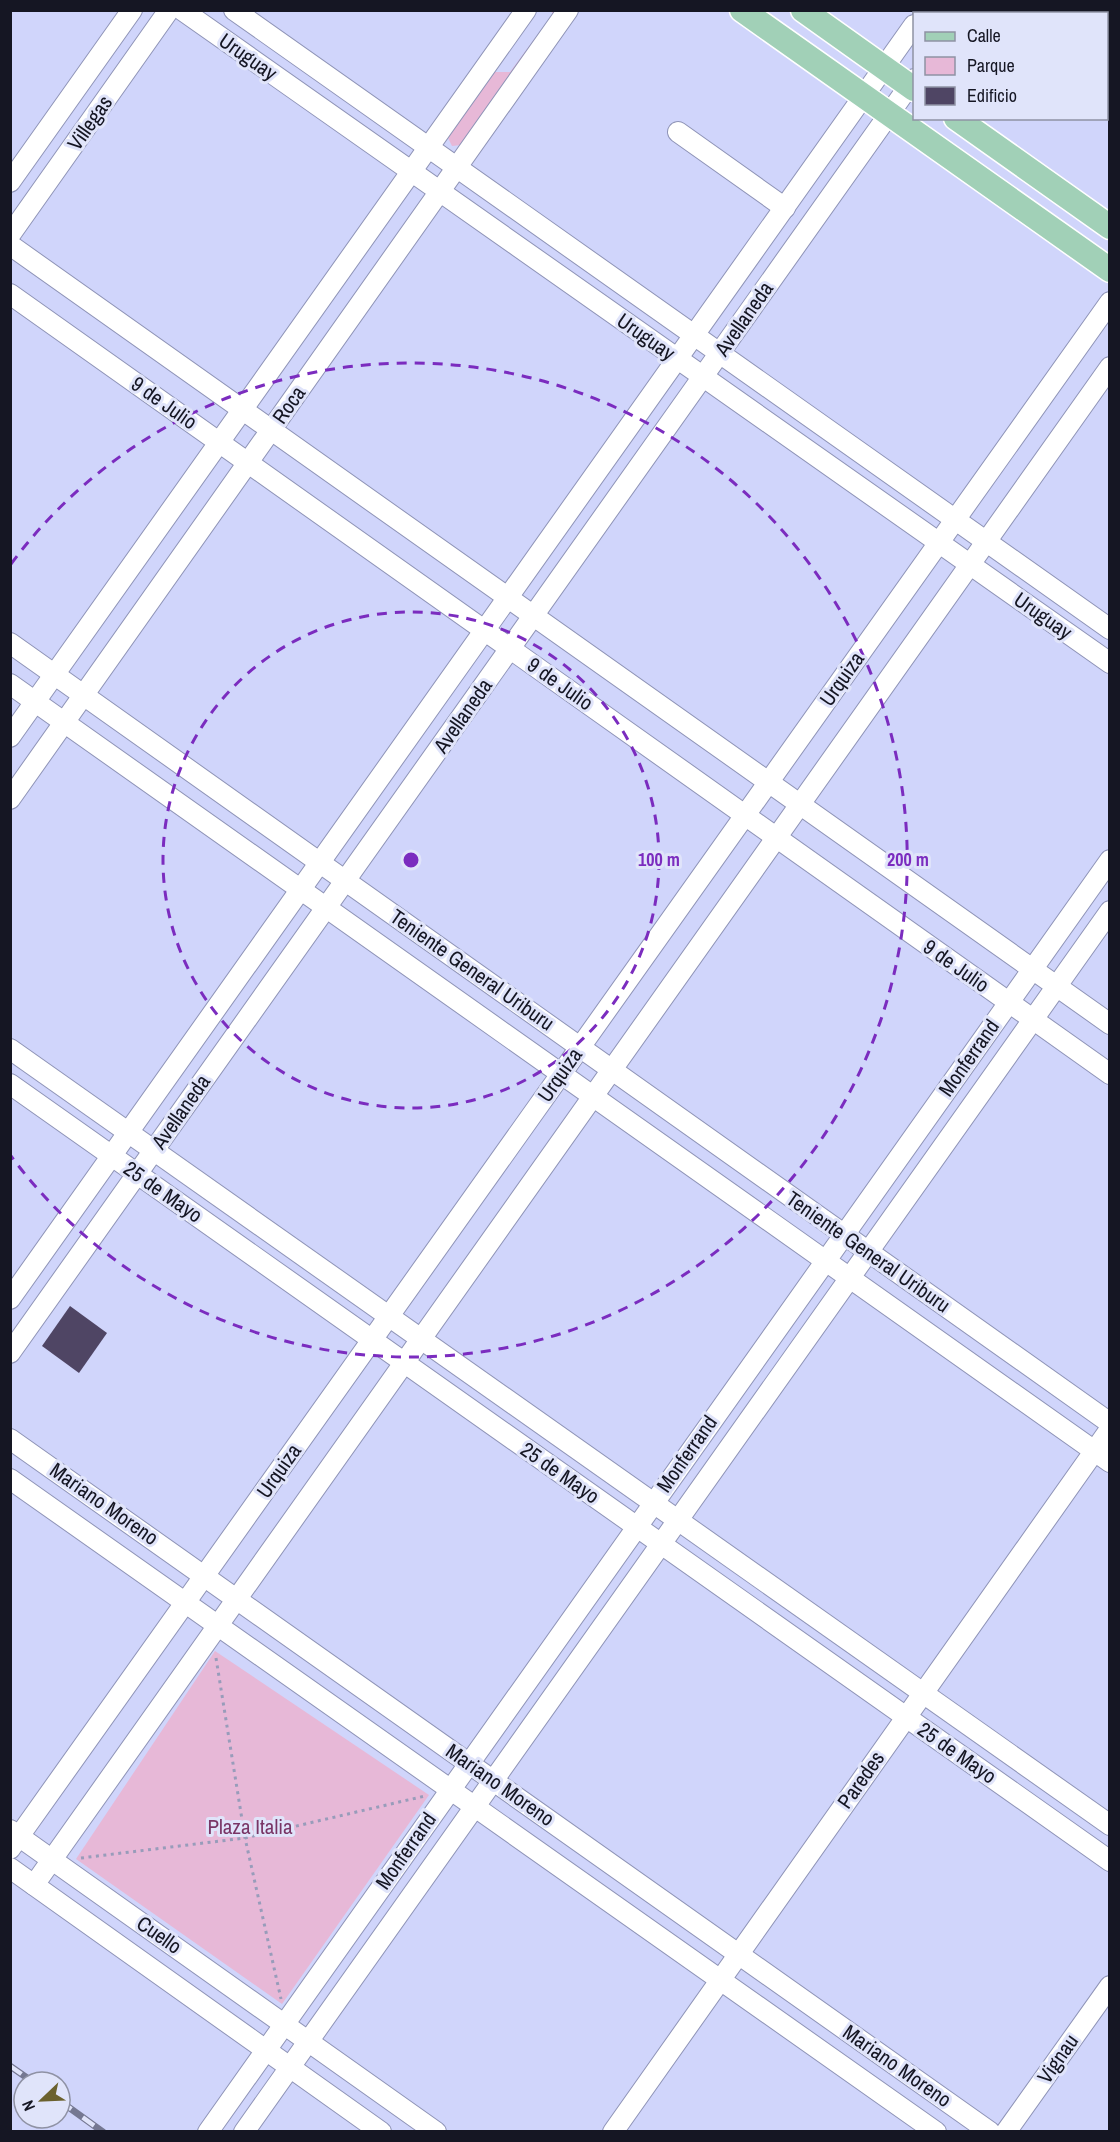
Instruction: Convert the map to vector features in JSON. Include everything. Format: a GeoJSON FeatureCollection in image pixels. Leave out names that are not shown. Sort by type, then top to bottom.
{"type":"FeatureCollection","features":[{"type":"Feature","properties":{"kind":"main road"},"geometry":{"type":"LineString","coordinates":[[742,10],[1110,270]]}},
{"type":"Feature","properties":{"kind":"main road"},"geometry":{"type":"LineString","coordinates":[[803,10],[884,68],[913,84]]}},
{"type":"Feature","properties":{"kind":"main road"},"geometry":{"type":"LineString","coordinates":[[959,120],[1110,227]]}},
{"type":"Feature","properties":{"kind":"street","name":"Villegas"},"geometry":{"type":"LineString","coordinates":[[10,182],[132,10]]}},
{"type":"Feature","properties":{"kind":"street","name":"Villegas"},"geometry":{"type":"LineString","coordinates":[[10,235],[170,10]]}},
{"type":"Feature","properties":{"kind":"street","name":"Uruguay"},"geometry":{"type":"LineString","coordinates":[[182,10],[1110,663]]}},
{"type":"Feature","properties":{"kind":"street","name":"Uruguay"},"geometry":{"type":"LineString","coordinates":[[234,10],[1110,629]]}},
{"type":"Feature","properties":{"kind":"street","name":"Roca"},"geometry":{"type":"LineString","coordinates":[[10,737],[526,10]]}},
{"type":"Feature","properties":{"kind":"street","name":"Roca"},"geometry":{"type":"LineString","coordinates":[[10,799],[568,10]]}},
{"type":"Feature","properties":{"kind":"street","name":"Avellaneda"},"geometry":{"type":"LineString","coordinates":[[10,1299],[913,29]]}},
{"type":"Feature","properties":{"kind":"street","name":"Avellaneda"},"geometry":{"type":"LineString","coordinates":[[10,1353],[889,114],[913,84]]}},
{"type":"Feature","properties":{"kind":"street"},"geometry":{"type":"LineString","coordinates":[[678,132],[785,208]]}},
{"type":"Feature","properties":{"kind":"street","name":"9 de Julio"},"geometry":{"type":"LineString","coordinates":[[10,245],[1110,1024]]}},
{"type":"Feature","properties":{"kind":"street","name":"9 de Julio"},"geometry":{"type":"LineString","coordinates":[[10,294],[1110,1074]]}},
{"type":"Feature","properties":{"kind":"street","name":"Urquiza"},"geometry":{"type":"LineString","coordinates":[[14,1838],[186,1602],[1110,302]]}},
{"type":"Feature","properties":{"kind":"street","name":"Urquiza"},"geometry":{"type":"LineString","coordinates":[[34,1885],[1110,367]]}},
{"type":"Feature","properties":{"kind":"street","name":"Teniente General Uriburu"},"geometry":{"type":"LineString","coordinates":[[10,643],[1110,1422]]}},
{"type":"Feature","properties":{"kind":"street","name":"Teniente General Uriburu"},"geometry":{"type":"LineString","coordinates":[[10,684],[1102,1457]]}},
{"type":"Feature","properties":{"kind":"street","name":"Monferrand"},"geometry":{"type":"LineString","coordinates":[[208,2132],[266,2049],[283,2014],[469,1763],[1110,860]]}},
{"type":"Feature","properties":{"kind":"street","name":"Monferrand"},"geometry":{"type":"LineString","coordinates":[[244,2132],[1110,911]]}},
{"type":"Feature","properties":{"kind":"street","name":"25 de Mayo"},"geometry":{"type":"LineString","coordinates":[[10,1048],[1110,1825]]}},
{"type":"Feature","properties":{"kind":"street","name":"25 de Mayo"},"geometry":{"type":"LineString","coordinates":[[10,1084],[1110,1861]]}},
{"type":"Feature","properties":{"kind":"street","name":"Paredes"},"geometry":{"type":"LineString","coordinates":[[613,2132],[923,1693],[1102,1457],[1110,1429]]}},
{"type":"Feature","properties":{"kind":"street","name":"Mariano Moreno"},"geometry":{"type":"LineString","coordinates":[[10,1439],[990,2132]]}},
{"type":"Feature","properties":{"kind":"street","name":"Mariano Moreno"},"geometry":{"type":"LineString","coordinates":[[10,1479],[936,2132]]}},
{"type":"Feature","properties":{"kind":"street","name":"Cuello"},"geometry":{"type":"LineString","coordinates":[[14,1838],[52,1860],[283,2014],[308,2041],[436,2132]]}},
{"type":"Feature","properties":{"kind":"street","name":"Cuello"},"geometry":{"type":"LineString","coordinates":[[10,1868],[381,2132]]}},
{"type":"Feature","properties":{"kind":"street","name":"Vignau"},"geometry":{"type":"LineString","coordinates":[[1006,2132],[1110,1986]]}},
{"type":"Feature","properties":{"kind":"path"},"geometry":{"type":"LineString","coordinates":[[215,1651],[245,1838],[283,2014]]}},
{"type":"Feature","properties":{"kind":"path"},"geometry":{"type":"LineString","coordinates":[[76,1858],[245,1838],[429,1795]]}},
{"type":"Feature","properties":{"kind":"green space"},"geometry":{"type":"Polygon","coordinates":[[[551,11],[559,11],[461,145],[452,146],[449,135],[495,72],[510,72],[553,14],[551,11]]]}},
{"type":"Feature","properties":{"kind":"green space","name":"Plaza Italia"},"geometry":{"type":"Polygon","coordinates":[[[215,1651],[429,1795],[282,2004],[76,1859],[215,1651]]]}},
{"type":"Feature","properties":{"kind":"building"},"geometry":{"type":"Polygon","coordinates":[[[70,1306],[107,1333],[79,1373],[42,1346],[70,1306]]]}},
{"type":"Feature","properties":{"kind":"railway"},"geometry":{"type":"LineString","coordinates":[[10,2066],[16,2070]]}},
{"type":"Feature","properties":{"kind":"railway"},"geometry":{"type":"LineString","coordinates":[[72,2110],[103,2132]]}}]}
